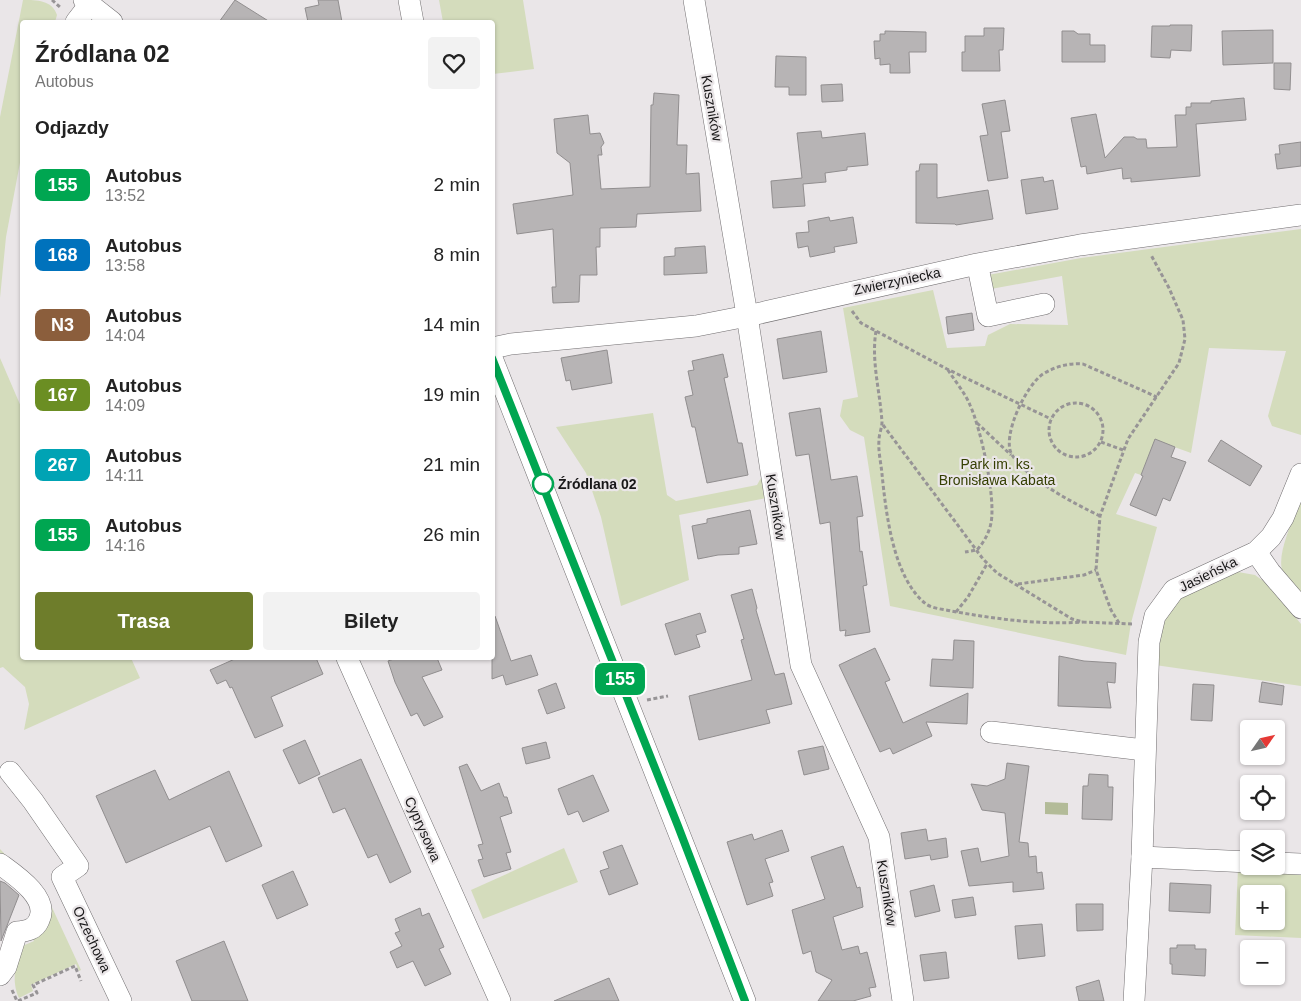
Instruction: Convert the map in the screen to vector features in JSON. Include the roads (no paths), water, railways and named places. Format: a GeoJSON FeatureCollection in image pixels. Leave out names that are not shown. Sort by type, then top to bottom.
{"type":"FeatureCollection","features":[{"type":"Feature","properties":{"kind":"street"},"geometry":{"type":"LineString","coordinates":[[409,0],[413,20]]}},
{"type":"Feature","properties":{"kind":"street","name":"Kuszników"},"geometry":{"type":"LineString","coordinates":[[694,0],[747,316],[801,665],[878,837],[903,1001]]}},
{"type":"Feature","properties":{"kind":"street"},"geometry":{"type":"LineString","coordinates":[[77,20],[87,2],[110,20]]}},
{"type":"Feature","properties":{"kind":"street","name":"Zwierzyniecka"},"geometry":{"type":"LineString","coordinates":[[495,347],[512,344],[696,326],[977,264],[1080,245],[1301,214]]}},
{"type":"Feature","properties":{"kind":"street"},"geometry":{"type":"LineString","coordinates":[[979,272],[988,316],[1044,304]]}},
{"type":"Feature","properties":{"kind":"street"},"geometry":{"type":"LineString","coordinates":[[495,366],[678,826],[745,1001]]}},
{"type":"Feature","properties":{"kind":"street","name":"Jasieńska"},"geometry":{"type":"LineString","coordinates":[[1134,1001],[1142,857],[1149,642],[1155,616],[1174,590],[1256,552],[1271,537],[1283,518],[1301,474]]}},
{"type":"Feature","properties":{"kind":"street"},"geometry":{"type":"LineString","coordinates":[[1256,552],[1270,572],[1301,608]]}},
{"type":"Feature","properties":{"kind":"street","name":"Cyprysowa"},"geometry":{"type":"LineString","coordinates":[[348,660],[500,1001]]}},
{"type":"Feature","properties":{"kind":"street"},"geometry":{"type":"LineString","coordinates":[[991,732],[1144,750]]}},
{"type":"Feature","properties":{"kind":"street","name":"Orzechowa"},"geometry":{"type":"LineString","coordinates":[[10,772],[33,801],[78,866],[62,877],[121,1001]]}},
{"type":"Feature","properties":{"kind":"street"},"geometry":{"type":"LineString","coordinates":[[1142,857],[1240,862]]}},
{"type":"Feature","properties":{"kind":"street"},"geometry":{"type":"LineString","coordinates":[[1285,863],[1301,864]]}},
{"type":"Feature","properties":{"kind":"street"},"geometry":{"type":"LineString","coordinates":[[0,864],[16,875],[34,893],[40,902],[42,912],[36,926],[28,931],[7,935],[6,967],[0,975]]}},
{"type":"Feature","properties":{"kind":"place","name":"Źródlana 02"},"geometry":{"type":"Point","coordinates":[543,484]}},
{"type":"Feature","properties":{"kind":"park label","name":"Park im. ks. Bronisława Kabata"},"geometry":{"type":"Point","coordinates":[997,472]}}]}
